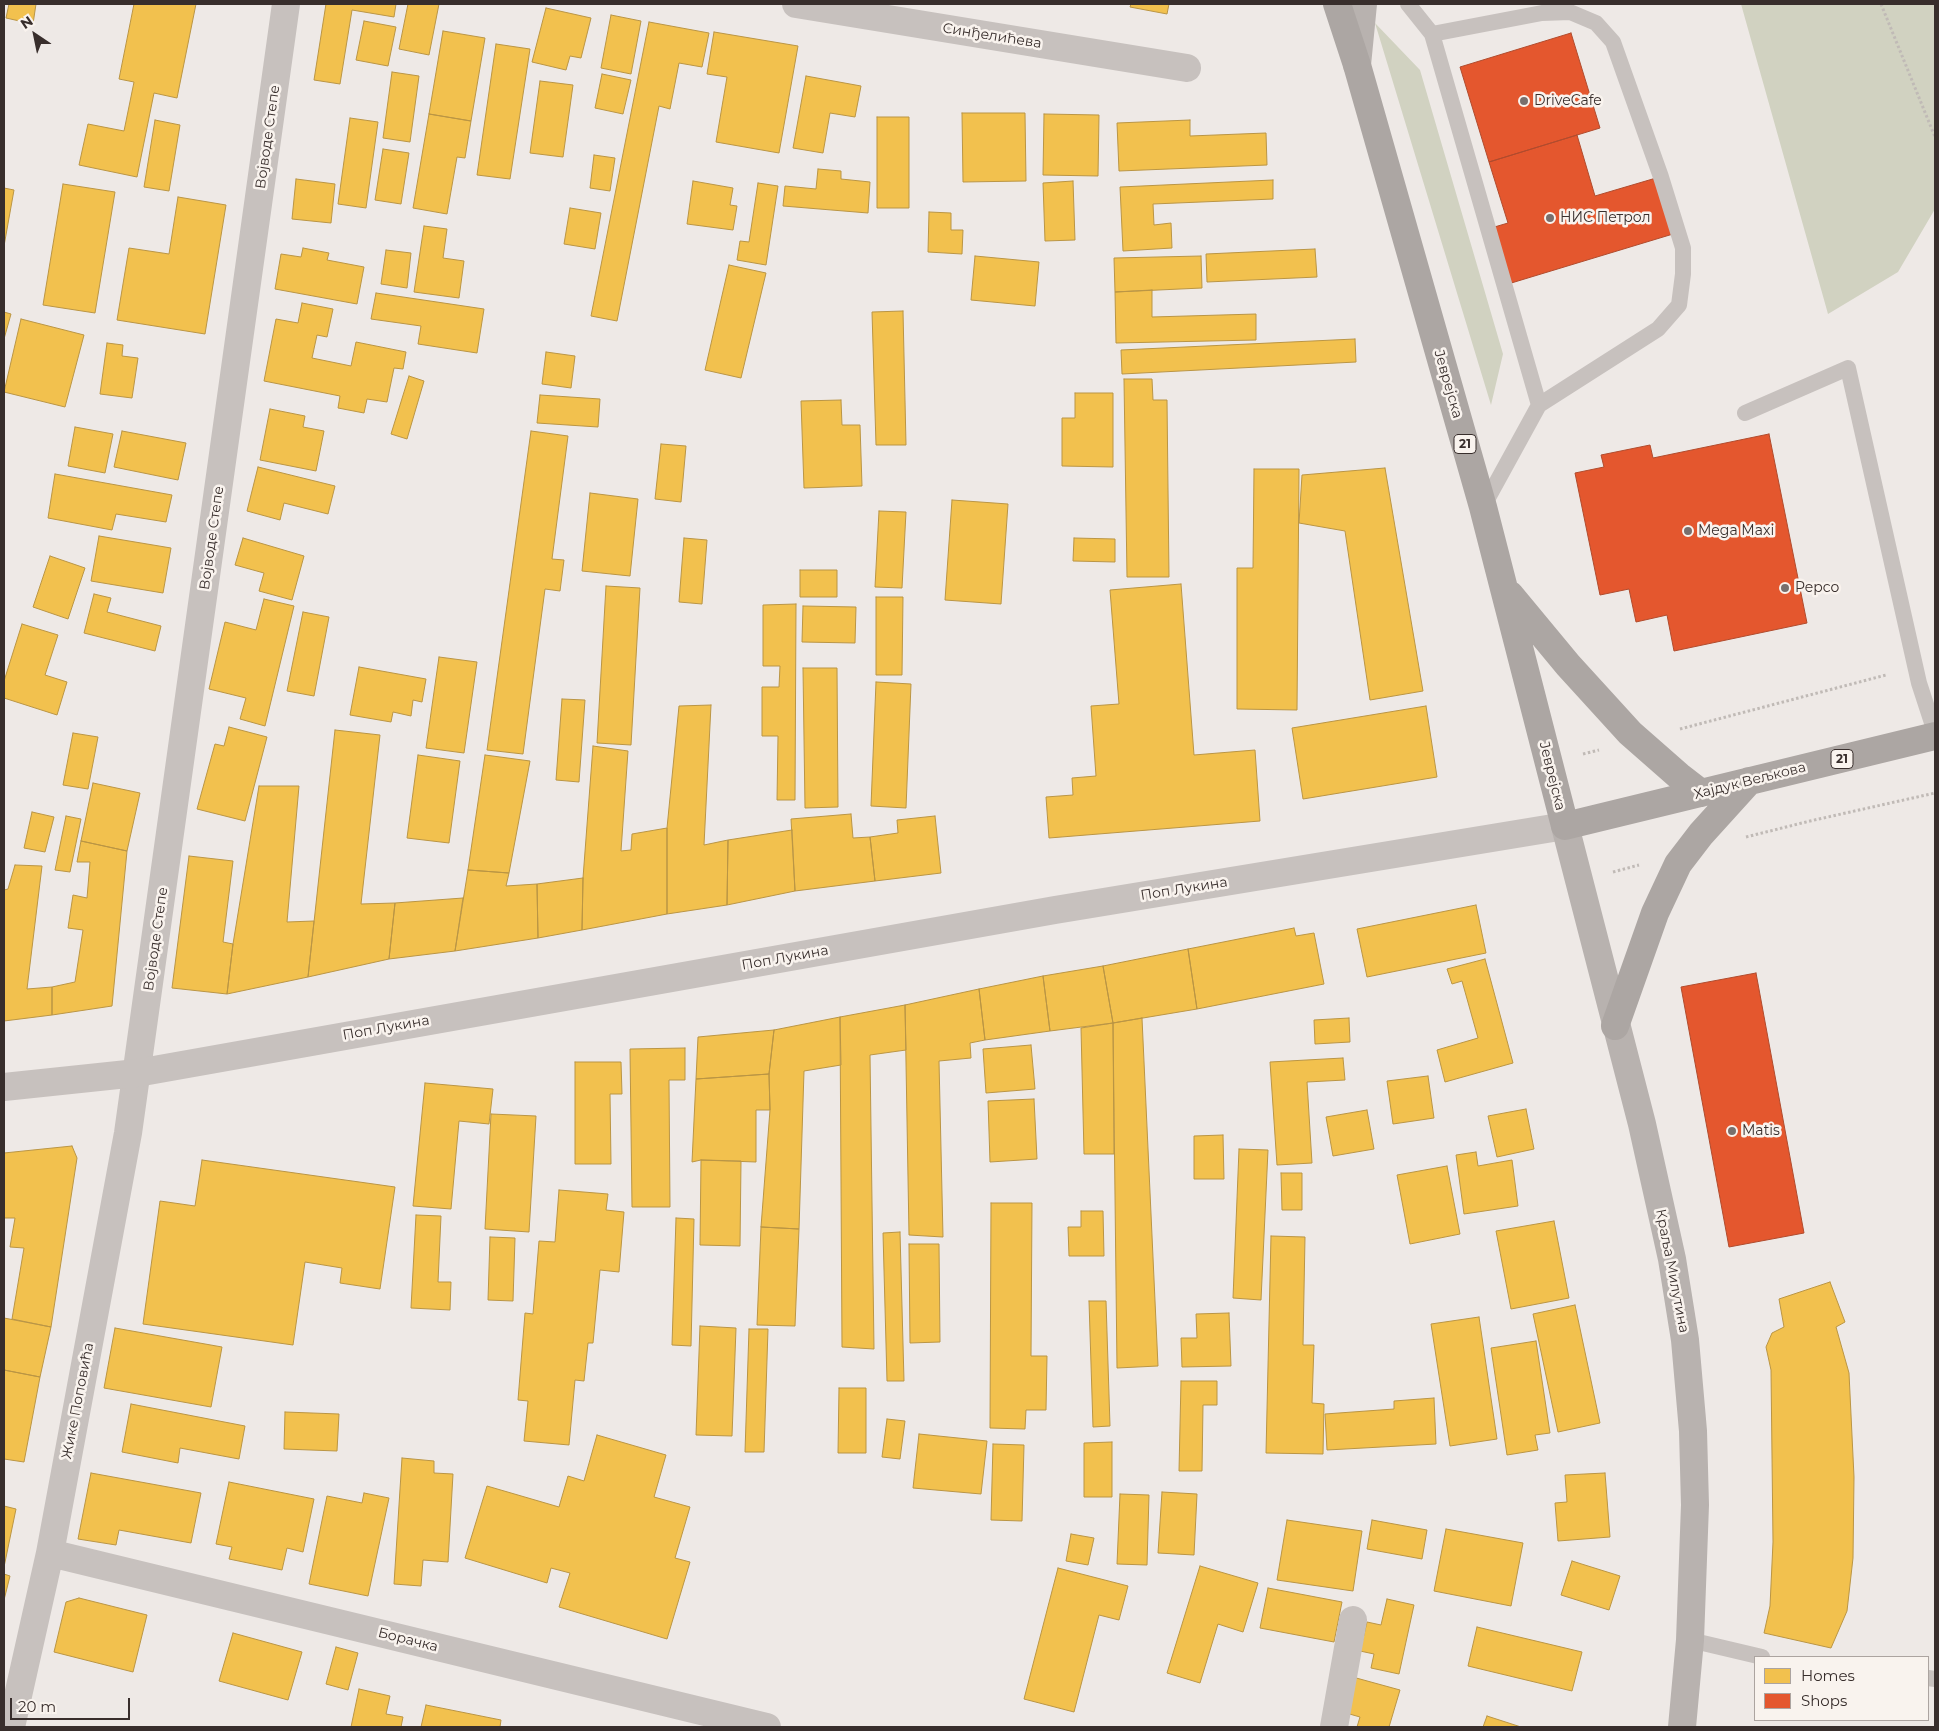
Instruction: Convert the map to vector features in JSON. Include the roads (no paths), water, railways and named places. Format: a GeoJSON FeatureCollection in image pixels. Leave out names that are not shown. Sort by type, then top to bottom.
{"type":"FeatureCollection","features":[{"type":"Feature","properties":{"kind":"main road","name":"Јеврејска"},"geometry":{"type":"LineString","coordinates":[[1337,4],[1357,65],[1483,507],[1565,826]]}},
{"type":"Feature","properties":{"kind":"main road"},"geometry":{"type":"LineString","coordinates":[[1357,65],[1363,4]]}},
{"type":"Feature","properties":{"kind":"main road"},"geometry":{"type":"LineString","coordinates":[[1505,590],[1573,671],[1638,739],[1701,793]]}},
{"type":"Feature","properties":{"kind":"main road","name":"Хајдук Вељкова"},"geometry":{"type":"LineString","coordinates":[[1565,826],[1935,736]]}},
{"type":"Feature","properties":{"kind":"main road"},"geometry":{"type":"LineString","coordinates":[[1615,1026],[1655,913],[1678,864],[1701,834],[1749,781]]}},
{"type":"Feature","properties":{"kind":"main road","name":"Краља Милутина"},"geometry":{"type":"LineString","coordinates":[[1565,826],[1615,1026],[1642,1124],[1672,1259],[1685,1340],[1693,1431],[1695,1496],[1690,1640],[1682,1727]]}},
{"type":"Feature","properties":{"kind":"street","name":"Војводе Степе"},"geometry":{"type":"LineString","coordinates":[[137,1072],[286,4]]}},
{"type":"Feature","properties":{"kind":"street","name":"Синђелићева"},"geometry":{"type":"LineString","coordinates":[[796,4],[1187,68]]}},
{"type":"Feature","properties":{"kind":"street","name":"Поп Лукина"},"geometry":{"type":"LineString","coordinates":[[4,1087],[137,1072],[1055,910],[1565,826]]}},
{"type":"Feature","properties":{"kind":"street","name":"Жике Поповића"},"geometry":{"type":"LineString","coordinates":[[11,1727],[50,1553],[128,1133],[137,1072]]}},
{"type":"Feature","properties":{"kind":"street","name":"Борачка"},"geometry":{"type":"LineString","coordinates":[[50,1553],[767,1727]]}},
{"type":"Feature","properties":{"kind":"street"},"geometry":{"type":"LineString","coordinates":[[1334,1727],[1353,1620]]}},
{"type":"Feature","properties":{"kind":"lane"},"geometry":{"type":"LineString","coordinates":[[1408,4],[1432,34],[1539,404]]}},
{"type":"Feature","properties":{"kind":"lane"},"geometry":{"type":"LineString","coordinates":[[1432,34],[1542,13],[1570,12],[1596,23],[1613,42],[1661,177],[1683,248],[1683,274],[1679,305],[1658,329],[1539,404],[1483,507]]}},
{"type":"Feature","properties":{"kind":"lane"},"geometry":{"type":"LineString","coordinates":[[1745,413],[1848,368],[1916,667],[1935,732]]}},
{"type":"Feature","properties":{"kind":"lane"},"geometry":{"type":"LineString","coordinates":[[1690,1640],[1758,1656]]}},
{"type":"Feature","properties":{"kind":"place","name":"DriveCafe"},"geometry":{"type":"Point","coordinates":[1524,101]}},
{"type":"Feature","properties":{"kind":"place","name":"НИС Петрол"},"geometry":{"type":"Point","coordinates":[1550,218]}},
{"type":"Feature","properties":{"kind":"place","name":"Mega Maxi"},"geometry":{"type":"Point","coordinates":[1688,531]}},
{"type":"Feature","properties":{"kind":"place","name":"Pepco"},"geometry":{"type":"Point","coordinates":[1785,588]}},
{"type":"Feature","properties":{"kind":"place","name":"Matis"},"geometry":{"type":"Point","coordinates":[1732,1131]}}]}
